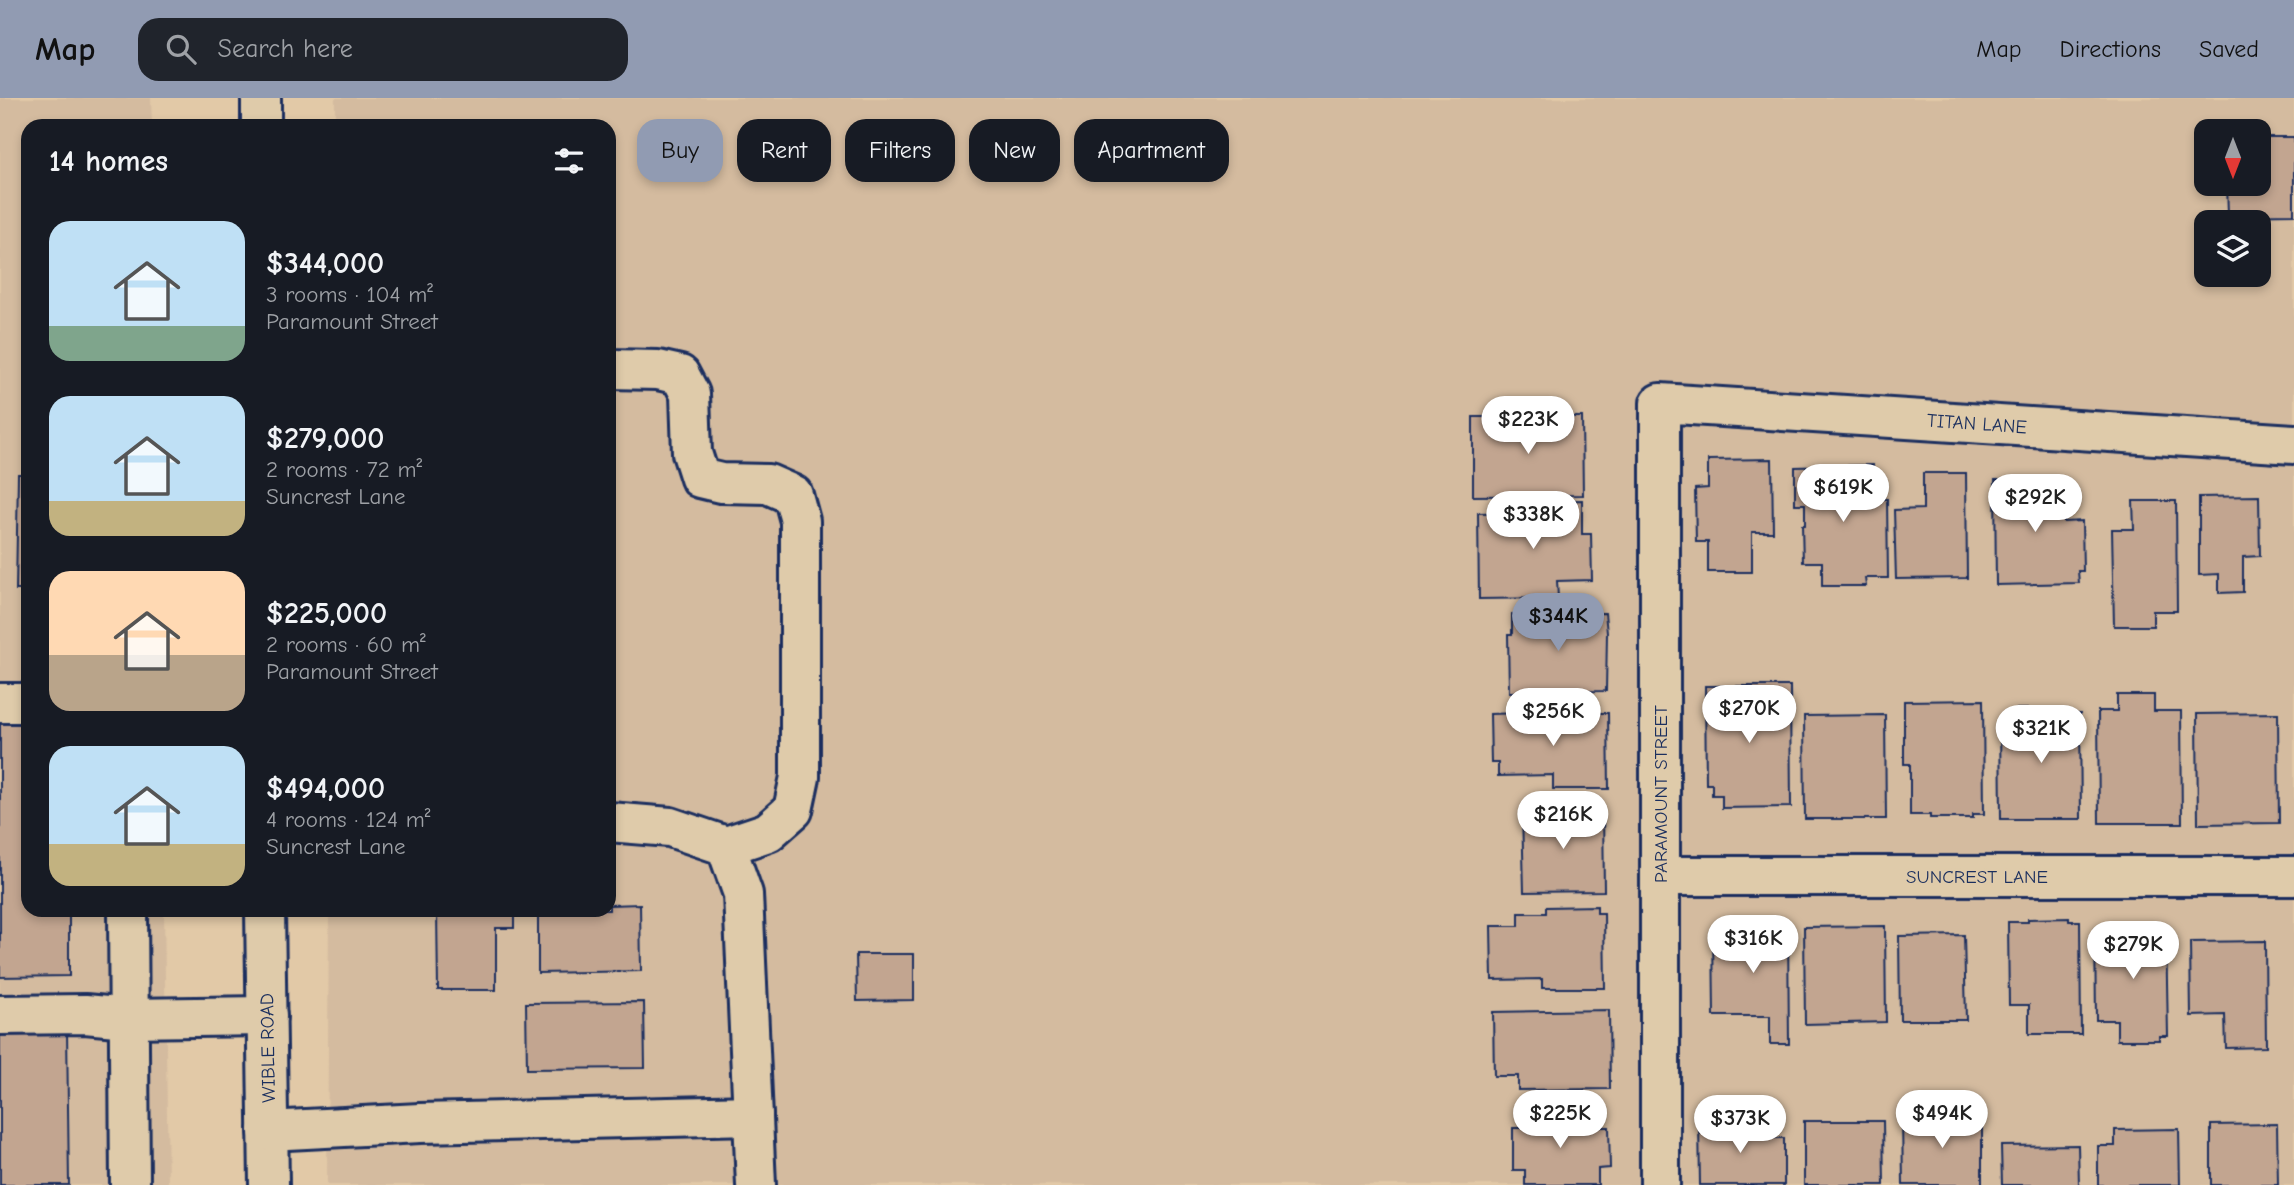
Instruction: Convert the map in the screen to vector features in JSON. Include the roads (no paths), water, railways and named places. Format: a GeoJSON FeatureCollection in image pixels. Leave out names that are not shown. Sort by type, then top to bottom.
{"type":"FeatureCollection","features":[{"type":"Feature","properties":{"kind":"street"},"geometry":{"type":"LineString","coordinates":[[261,98],[261,119]]}},
{"type":"Feature","properties":{"kind":"street"},"geometry":{"type":"LineString","coordinates":[[616,369],[658,370],[680,375],[690,394],[692,453],[700,478],[721,483],[768,484],[793,495],[800,521],[800,777],[793,810],[768,832],[726,846],[670,827],[616,823]]}},
{"type":"Feature","properties":{"kind":"street","name":"TITAN LANE"},"geometry":{"type":"LineString","coordinates":[[1660,403],[2294,444]]}},
{"type":"Feature","properties":{"kind":"street","name":"PARAMOUNT STREET"},"geometry":{"type":"LineString","coordinates":[[1660,403],[1660,1185]]}},
{"type":"Feature","properties":{"kind":"street"},"geometry":{"type":"LineString","coordinates":[[0,702],[21,703]]}},
{"type":"Feature","properties":{"kind":"street"},"geometry":{"type":"LineString","coordinates":[[726,846],[743,894],[756,1185]]}},
{"type":"Feature","properties":{"kind":"street","name":"SUNCREST LANE"},"geometry":{"type":"LineString","coordinates":[[1660,876],[2294,876]]}},
{"type":"Feature","properties":{"kind":"street"},"geometry":{"type":"LineString","coordinates":[[128,917],[130,1185]]}},
{"type":"Feature","properties":{"kind":"street","name":"WIBLE ROAD"},"geometry":{"type":"LineString","coordinates":[[265,917],[269,1185]]}},
{"type":"Feature","properties":{"kind":"street"},"geometry":{"type":"LineString","coordinates":[[0,1015],[85,1014],[128,1018],[267,1016]]}},
{"type":"Feature","properties":{"kind":"street"},"geometry":{"type":"LineString","coordinates":[[268,1131],[420,1123],[753,1115]]}}]}
